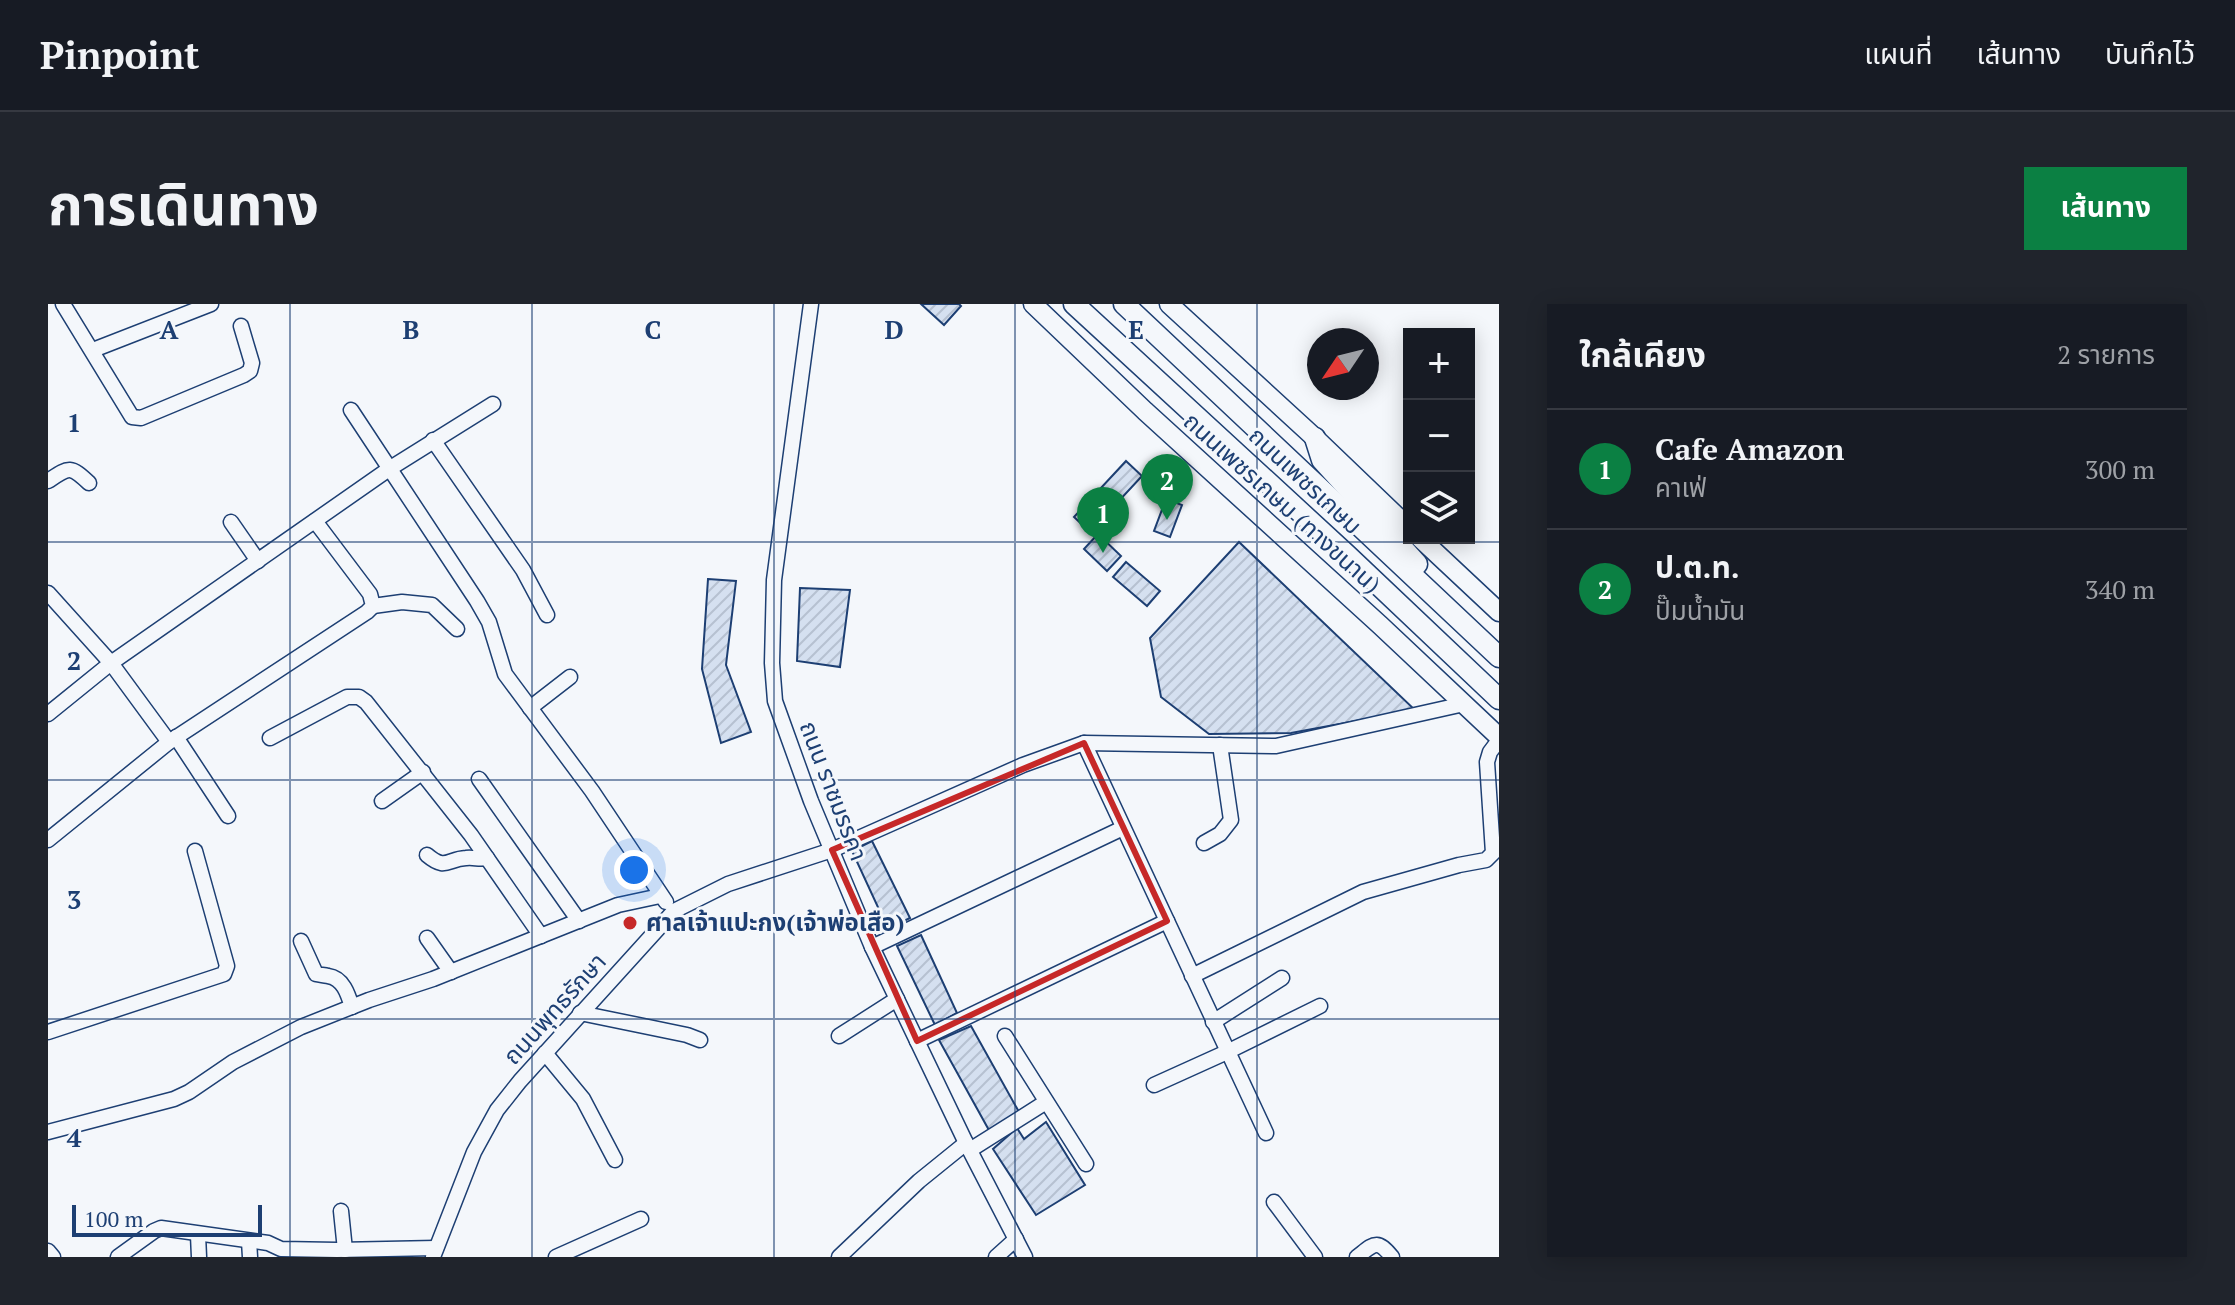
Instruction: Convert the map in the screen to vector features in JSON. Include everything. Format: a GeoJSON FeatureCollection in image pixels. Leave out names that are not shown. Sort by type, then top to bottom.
{"type":"FeatureCollection","features":[{"type":"Feature","properties":{"kind":"highway","name":"ถนนเพชรเกษม"},"geometry":{"type":"LineString","coordinates":[[1074,304],[1499,699]]}},
{"type":"Feature","properties":{"kind":"highway","name":"ถนนเพชรเกษม"},"geometry":{"type":"LineString","coordinates":[[1124,304],[1499,657]]}},
{"type":"Feature","properties":{"kind":"highway"},"geometry":{"type":"LineString","coordinates":[[1315,438],[1322,460],[1446,596],[1447,609]]}},
{"type":"Feature","properties":{"kind":"main road","name":"ถนนเพชรเกษม (ทางขนาน)"},"geometry":{"type":"LineString","coordinates":[[1033,304],[1499,738]]}},
{"type":"Feature","properties":{"kind":"main road"},"geometry":{"type":"LineString","coordinates":[[1169,304],[1403,522]]}},
{"type":"Feature","properties":{"kind":"main road"},"geometry":{"type":"LineString","coordinates":[[1426,544],[1499,612]]}},
{"type":"Feature","properties":{"kind":"street"},"geometry":{"type":"LineString","coordinates":[[63,304],[132,417],[141,418],[250,371],[252,363],[241,326]]}},
{"type":"Feature","properties":{"kind":"street"},"geometry":{"type":"LineString","coordinates":[[93,350],[211,304]]}},
{"type":"Feature","properties":{"kind":"street","name":"ถนน ราชมรรคา"},"geometry":{"type":"LineString","coordinates":[[811,304],[774,580],[772,663],[775,701],[811,801],[872,947],[1018,1251]]}},
{"type":"Feature","properties":{"kind":"street"},"geometry":{"type":"LineString","coordinates":[[48,714],[111,663],[389,469],[493,404]]}},
{"type":"Feature","properties":{"kind":"street"},"geometry":{"type":"LineString","coordinates":[[351,410],[477,601],[489,622],[505,674],[592,791],[660,896],[674,911]]}},
{"type":"Feature","properties":{"kind":"street"},"geometry":{"type":"LineString","coordinates":[[433,440],[529,578],[547,615]]}},
{"type":"Feature","properties":{"kind":"street"},"geometry":{"type":"LineString","coordinates":[[48,481],[70,468],[89,483]]}},
{"type":"Feature","properties":{"kind":"street"},"geometry":{"type":"LineString","coordinates":[[315,521],[370,594],[373,606]]}},
{"type":"Feature","properties":{"kind":"street"},"geometry":{"type":"LineString","coordinates":[[231,522],[258,561]]}},
{"type":"Feature","properties":{"kind":"street"},"geometry":{"type":"LineString","coordinates":[[48,593],[111,663],[228,816]]}},
{"type":"Feature","properties":{"kind":"street"},"geometry":{"type":"LineString","coordinates":[[48,840],[172,740],[373,606],[402,602],[432,605],[457,629]]}},
{"type":"Feature","properties":{"kind":"street"},"geometry":{"type":"LineString","coordinates":[[530,708],[570,677]]}},
{"type":"Feature","properties":{"kind":"street"},"geometry":{"type":"LineString","coordinates":[[270,738],[347,697],[359,697],[366,702],[423,772],[541,936]]}},
{"type":"Feature","properties":{"kind":"street"},"geometry":{"type":"LineString","coordinates":[[1266,1133],[1084,743],[1276,746],[1464,704]]}},
{"type":"Feature","properties":{"kind":"street"},"geometry":{"type":"LineString","coordinates":[[1192,976],[1363,892],[1488,859],[1493,853],[1487,762],[1499,738]]}},
{"type":"Feature","properties":{"kind":"street","name":"ถนนพุทธรักษา"},"geometry":{"type":"LineString","coordinates":[[434,1252],[474,1152],[497,1110],[580,1013],[674,911],[728,884],[832,850],[1023,765],[1084,743]]}},
{"type":"Feature","properties":{"kind":"street"},"geometry":{"type":"LineString","coordinates":[[1204,843],[1220,834],[1231,820],[1220,745]]}},
{"type":"Feature","properties":{"kind":"street"},"geometry":{"type":"LineString","coordinates":[[382,801],[423,772]]}},
{"type":"Feature","properties":{"kind":"street"},"geometry":{"type":"LineString","coordinates":[[479,779],[579,921]]}},
{"type":"Feature","properties":{"kind":"street"},"geometry":{"type":"LineString","coordinates":[[872,947],[1123,828]]}},
{"type":"Feature","properties":{"kind":"street"},"geometry":{"type":"LineString","coordinates":[[48,1032],[224,974],[227,966],[195,851]]}},
{"type":"Feature","properties":{"kind":"street"},"geometry":{"type":"LineString","coordinates":[[427,855],[444,864],[467,857],[487,858]]}},
{"type":"Feature","properties":{"kind":"street"},"geometry":{"type":"LineString","coordinates":[[48,1132],[174,1099],[301,1027],[451,972],[618,905],[660,896]]}},
{"type":"Feature","properties":{"kind":"street"},"geometry":{"type":"LineString","coordinates":[[917,1041],[1167,921]]}},
{"type":"Feature","properties":{"kind":"street"},"geometry":{"type":"LineString","coordinates":[[427,938],[451,972]]}},
{"type":"Feature","properties":{"kind":"street"},"geometry":{"type":"LineString","coordinates":[[301,941],[316,974],[339,981],[352,1007]]}},
{"type":"Feature","properties":{"kind":"street"},"geometry":{"type":"LineString","coordinates":[[1213,1022],[1282,978]]}},
{"type":"Feature","properties":{"kind":"street"},"geometry":{"type":"LineString","coordinates":[[839,1036],[897,999]]}},
{"type":"Feature","properties":{"kind":"street"},"geometry":{"type":"LineString","coordinates":[[1154,1085],[1320,1006]]}},
{"type":"Feature","properties":{"kind":"street"},"geometry":{"type":"LineString","coordinates":[[580,1013],[700,1040]]}},
{"type":"Feature","properties":{"kind":"street"},"geometry":{"type":"LineString","coordinates":[[1005,1036],[1086,1164]]}},
{"type":"Feature","properties":{"kind":"street"},"geometry":{"type":"LineString","coordinates":[[545,1053],[583,1099],[615,1160]]}},
{"type":"Feature","properties":{"kind":"street"},"geometry":{"type":"LineString","coordinates":[[839,1257],[919,1181],[968,1147],[1046,1102]]}},
{"type":"Feature","properties":{"kind":"street"},"geometry":{"type":"LineString","coordinates":[[1274,1202],[1315,1257]]}},
{"type":"Feature","properties":{"kind":"street"},"geometry":{"type":"LineString","coordinates":[[341,1211],[345,1250]]}},
{"type":"Feature","properties":{"kind":"street"},"geometry":{"type":"LineString","coordinates":[[556,1257],[641,1219]]}},
{"type":"Feature","properties":{"kind":"street"},"geometry":{"type":"LineString","coordinates":[[118,1257],[161,1228],[268,1243],[281,1249],[434,1252]]}},
{"type":"Feature","properties":{"kind":"street"},"geometry":{"type":"LineString","coordinates":[[198,1235],[199,1257]]}},
{"type":"Feature","properties":{"kind":"street"},"geometry":{"type":"LineString","coordinates":[[249,1241],[250,1257]]}},
{"type":"Feature","properties":{"kind":"street"},"geometry":{"type":"LineString","coordinates":[[1357,1257],[1379,1244],[1392,1257]]}},
{"type":"Feature","properties":{"kind":"street"},"geometry":{"type":"LineString","coordinates":[[48,1251],[53,1257]]}},
{"type":"Feature","properties":{"kind":"street"},"geometry":{"type":"LineString","coordinates":[[996,1257],[1018,1251]]}},
{"type":"Feature","properties":{"kind":"highlighted area"},"geometry":{"type":"Polygon","coordinates":[[[1084,743],[1167,921],[917,1041],[832,850],[1084,743]]]}},
{"type":"Feature","properties":{"kind":"building"},"geometry":{"type":"Polygon","coordinates":[[[921,304],[959,304],[961,306],[944,325],[921,304]]]}},
{"type":"Feature","properties":{"kind":"building"},"geometry":{"type":"Polygon","coordinates":[[[1126,461],[1142,476],[1090,532],[1074,517],[1126,461]]]}},
{"type":"Feature","properties":{"kind":"building"},"geometry":{"type":"Polygon","coordinates":[[[1166,499],[1182,505],[1170,537],[1154,531],[1166,499]]]}},
{"type":"Feature","properties":{"kind":"building"},"geometry":{"type":"Polygon","coordinates":[[[1098,534],[1121,556],[1107,571],[1084,549],[1098,534]]]}},
{"type":"Feature","properties":{"kind":"building"},"geometry":{"type":"Polygon","coordinates":[[[1239,542],[1415,710],[1291,733],[1209,734],[1161,697],[1150,638],[1239,542]]]}},
{"type":"Feature","properties":{"kind":"building"},"geometry":{"type":"Polygon","coordinates":[[[1126,562],[1160,591],[1147,606],[1113,577],[1126,562]]]}},
{"type":"Feature","properties":{"kind":"building"},"geometry":{"type":"Polygon","coordinates":[[[708,579],[736,581],[726,665],[751,732],[721,743],[702,669],[708,579]]]}},
{"type":"Feature","properties":{"kind":"building"},"geometry":{"type":"Polygon","coordinates":[[[800,588],[850,590],[840,667],[797,661],[800,588]]]}},
{"type":"Feature","properties":{"kind":"building"},"geometry":{"type":"Polygon","coordinates":[[[872,841],[910,918],[888,929],[852,851],[872,841]]]}},
{"type":"Feature","properties":{"kind":"building"},"geometry":{"type":"Polygon","coordinates":[[[921,935],[957,1013],[935,1025],[897,946],[921,935]]]}},
{"type":"Feature","properties":{"kind":"building"},"geometry":{"type":"Polygon","coordinates":[[[971,1026],[1019,1112],[990,1132],[939,1040],[971,1026]]]}},
{"type":"Feature","properties":{"kind":"building"},"geometry":{"type":"Polygon","coordinates":[[[1046,1122],[1085,1185],[1036,1215],[993,1149],[1017,1128],[1024,1139],[1046,1122]]]}},
{"type":"Feature","properties":{"kind":"place","name":"ป.ต.ท."},"geometry":{"type":"Point","coordinates":[1167,520]}},
{"type":"Feature","properties":{"kind":"place","name":"Cafe Amazon"},"geometry":{"type":"Point","coordinates":[1103,553]}},
{"type":"Feature","properties":{"kind":"place","name":"ศาลเจ้าแปะกง(เจ้าพ่อเสือ)"},"geometry":{"type":"Point","coordinates":[630,923]}}]}
